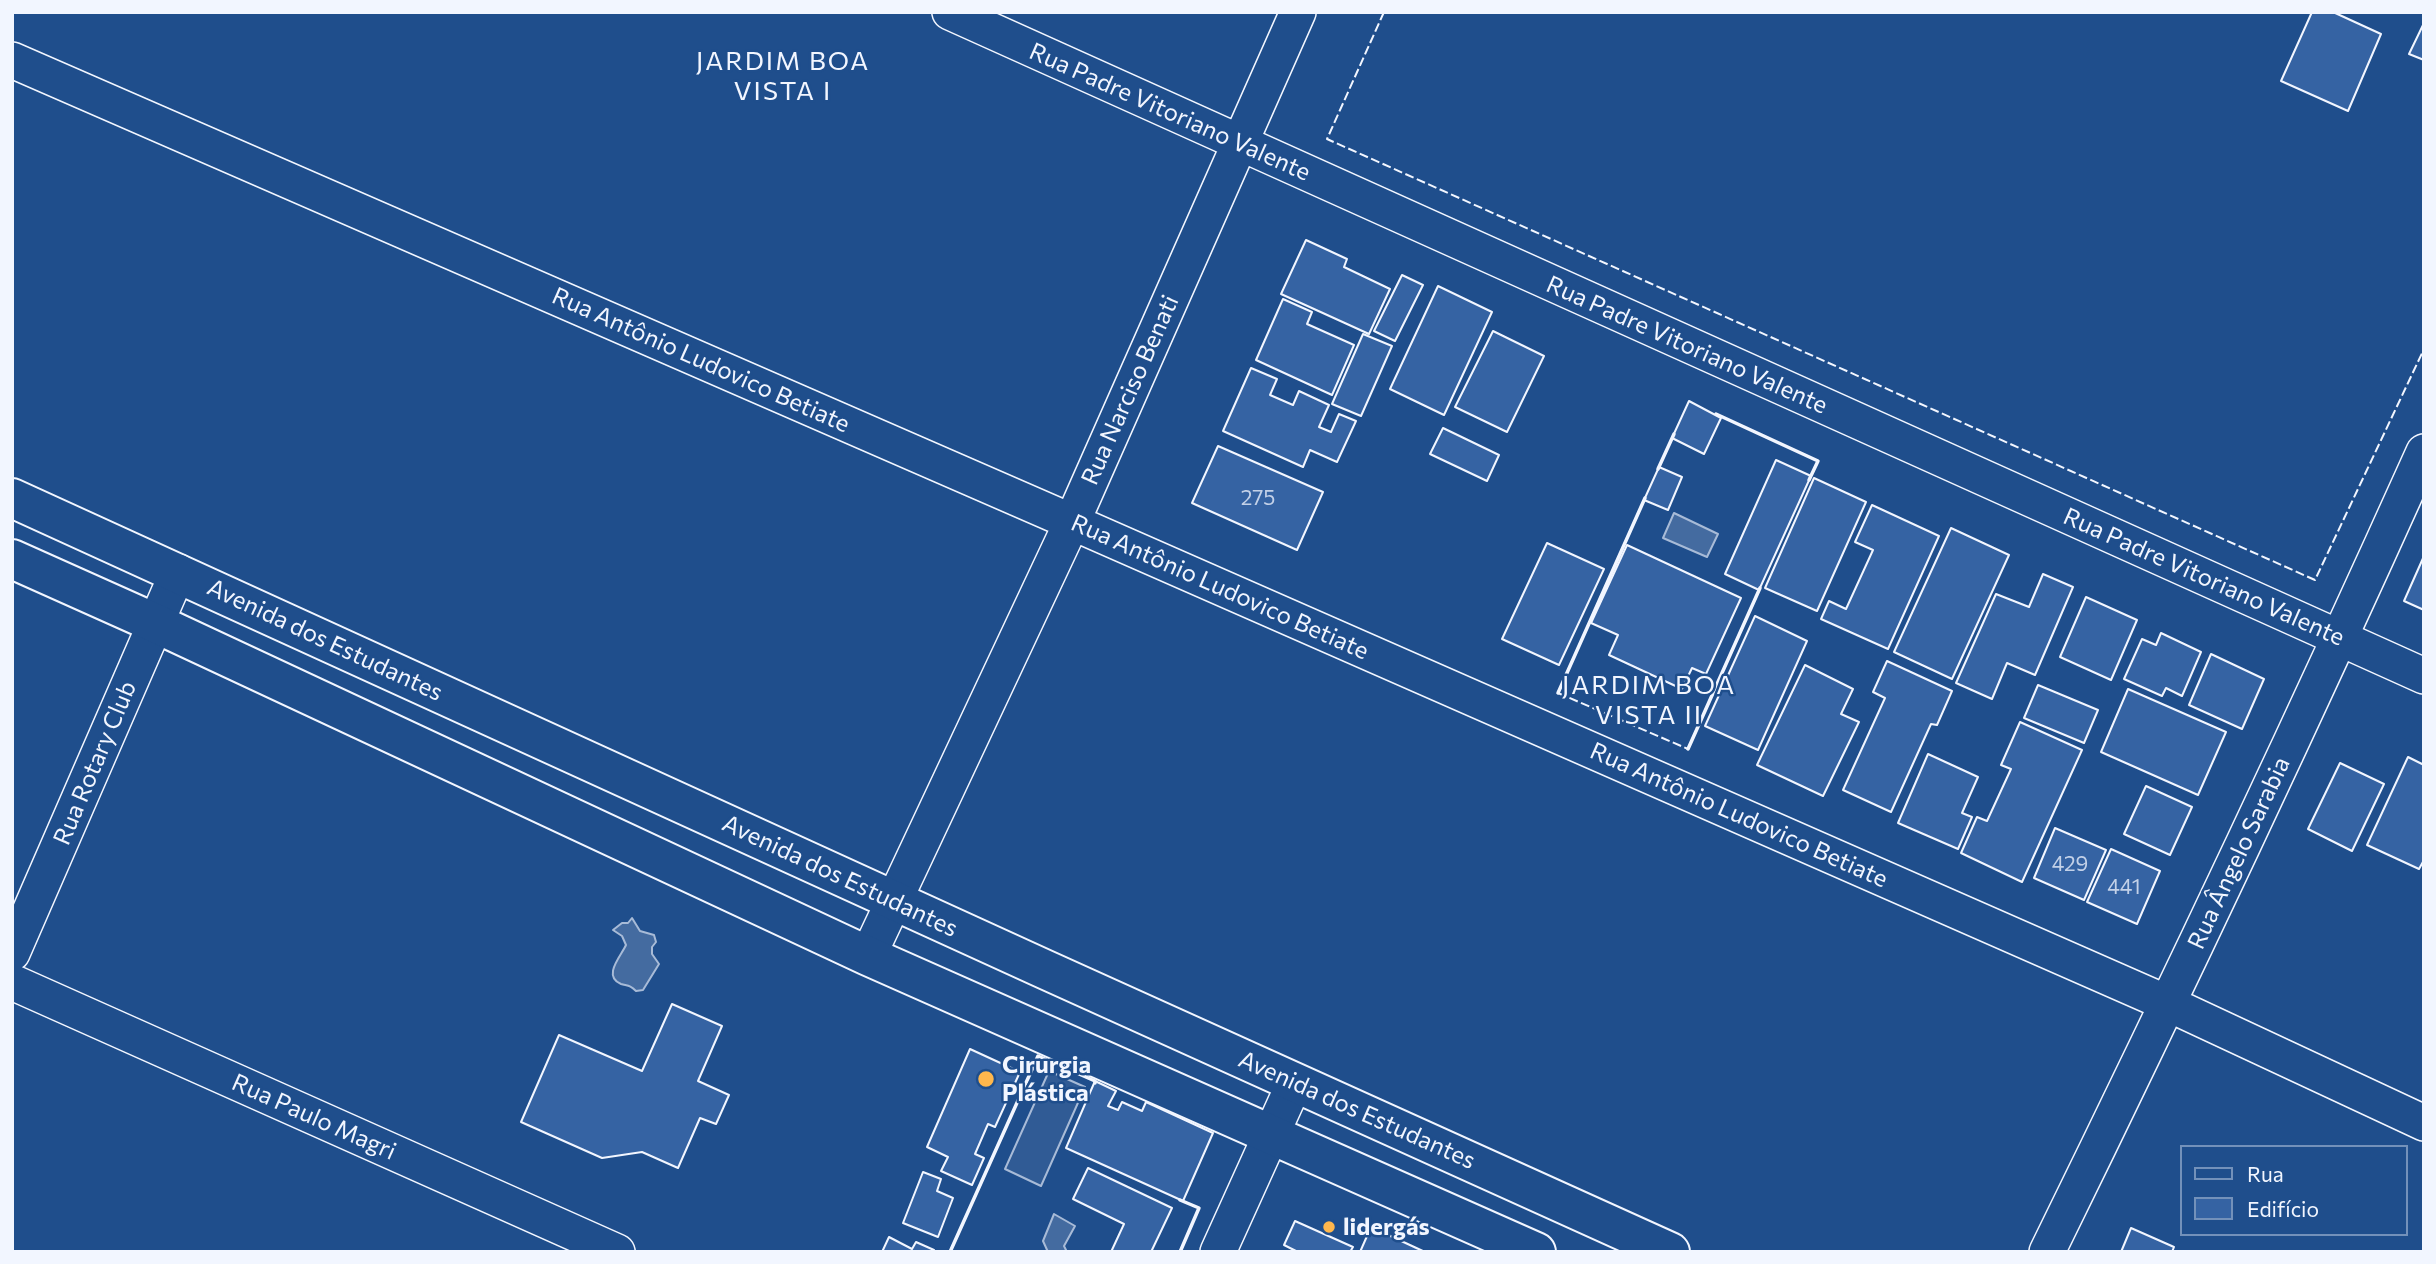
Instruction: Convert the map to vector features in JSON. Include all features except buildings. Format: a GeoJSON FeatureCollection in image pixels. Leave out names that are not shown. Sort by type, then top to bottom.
{"type":"FeatureCollection","features":[{"type":"Feature","properties":{"kind":"street","name":"Rua Padre Vitoriano Valente"},"geometry":{"type":"LineString","coordinates":[[950,12],[2424,677]]}},
{"type":"Feature","properties":{"kind":"street","name":"Rua Narciso Benati"},"geometry":{"type":"LineString","coordinates":[[868,956],[1072,522],[1298,12]]}},
{"type":"Feature","properties":{"kind":"street","name":"Rua Antônio Ludovico Betiate"},"geometry":{"type":"LineString","coordinates":[[12,60],[2169,1004],[2424,1123]]}},
{"type":"Feature","properties":{"kind":"street","name":"Rua Ângelo Sarabia"},"geometry":{"type":"LineString","coordinates":[[2047,1252],[2169,1004],[2424,452]]}},
{"type":"Feature","properties":{"kind":"street","name":"Avenida dos Estudantes"},"geometry":{"type":"LineString","coordinates":[[12,498],[1670,1252]]}},
{"type":"Feature","properties":{"kind":"street"},"geometry":{"type":"LineString","coordinates":[[12,559],[155,623],[868,956],[1536,1252]]}},
{"type":"Feature","properties":{"kind":"street","name":"Rua Rotary Club"},"geometry":{"type":"LineString","coordinates":[[12,953],[178,572]]}},
{"type":"Feature","properties":{"kind":"street","name":"Rua Paulo Magri"},"geometry":{"type":"LineString","coordinates":[[12,982],[576,1243],[617,1252]]}},
{"type":"Feature","properties":{"kind":"street"},"geometry":{"type":"LineString","coordinates":[[1219,1252],[1295,1082]]}},
{"type":"Feature","properties":{"kind":"shaded area"},"geometry":{"type":"Polygon","coordinates":[[[1674,513],[1718,534],[1707,557],[1663,538],[1674,513]]]}},
{"type":"Feature","properties":{"kind":"shaded area"},"geometry":{"type":"Polygon","coordinates":[[[632,918],[640,931],[654,935],[656,942],[652,947],[652,954],[659,964],[643,990],[636,991],[621,984],[613,976],[614,966],[626,945],[622,936],[613,930],[632,918]]]}},
{"type":"Feature","properties":{"kind":"shaded area"},"geometry":{"type":"Polygon","coordinates":[[[1049,1071],[1085,1087],[1041,1186],[1005,1169],[1049,1071]]]}},
{"type":"Feature","properties":{"kind":"shaded area"},"geometry":{"type":"Polygon","coordinates":[[[1054,1214],[1075,1226],[1064,1246],[1067,1252],[1048,1252],[1043,1241],[1054,1214]]]}},
{"type":"Feature","properties":{"kind":"fence"},"geometry":{"type":"LineString","coordinates":[[1384,12],[1327,139],[2315,580],[2424,349]]}},
{"type":"Feature","properties":{"kind":"fence"},"geometry":{"type":"LineString","coordinates":[[1558,693],[1688,749]]}},
{"type":"Feature","properties":{"kind":"wall"},"geometry":{"type":"LineString","coordinates":[[1716,414],[1818,461],[1809,480]]}},
{"type":"Feature","properties":{"kind":"wall"},"geometry":{"type":"LineString","coordinates":[[1658,469],[1674,434]]}},
{"type":"Feature","properties":{"kind":"wall"},"geometry":{"type":"LineString","coordinates":[[1558,693],[1645,498]]}},
{"type":"Feature","properties":{"kind":"wall"},"geometry":{"type":"LineString","coordinates":[[1688,749],[1760,588]]}},
{"type":"Feature","properties":{"kind":"wall"},"geometry":{"type":"LineString","coordinates":[[950,1252],[1038,1056],[1095,1083]]}},
{"type":"Feature","properties":{"kind":"wall"},"geometry":{"type":"LineString","coordinates":[[1180,1200],[1199,1208],[1180,1252]]}},
{"type":"Feature","properties":{"kind":"place","name":"Cirurgia Plástica"},"geometry":{"type":"Point","coordinates":[986,1079]}},
{"type":"Feature","properties":{"kind":"place","name":"lidergás"},"geometry":{"type":"Point","coordinates":[1329,1227]}},
{"type":"Feature","properties":{"kind":"district","name":"JARDIM BOA VISTA I"},"geometry":{"type":"Point","coordinates":[783,76]}},
{"type":"Feature","properties":{"kind":"district","name":"JARDIM BOA VISTA II"},"geometry":{"type":"Point","coordinates":[1649,700]}}]}
